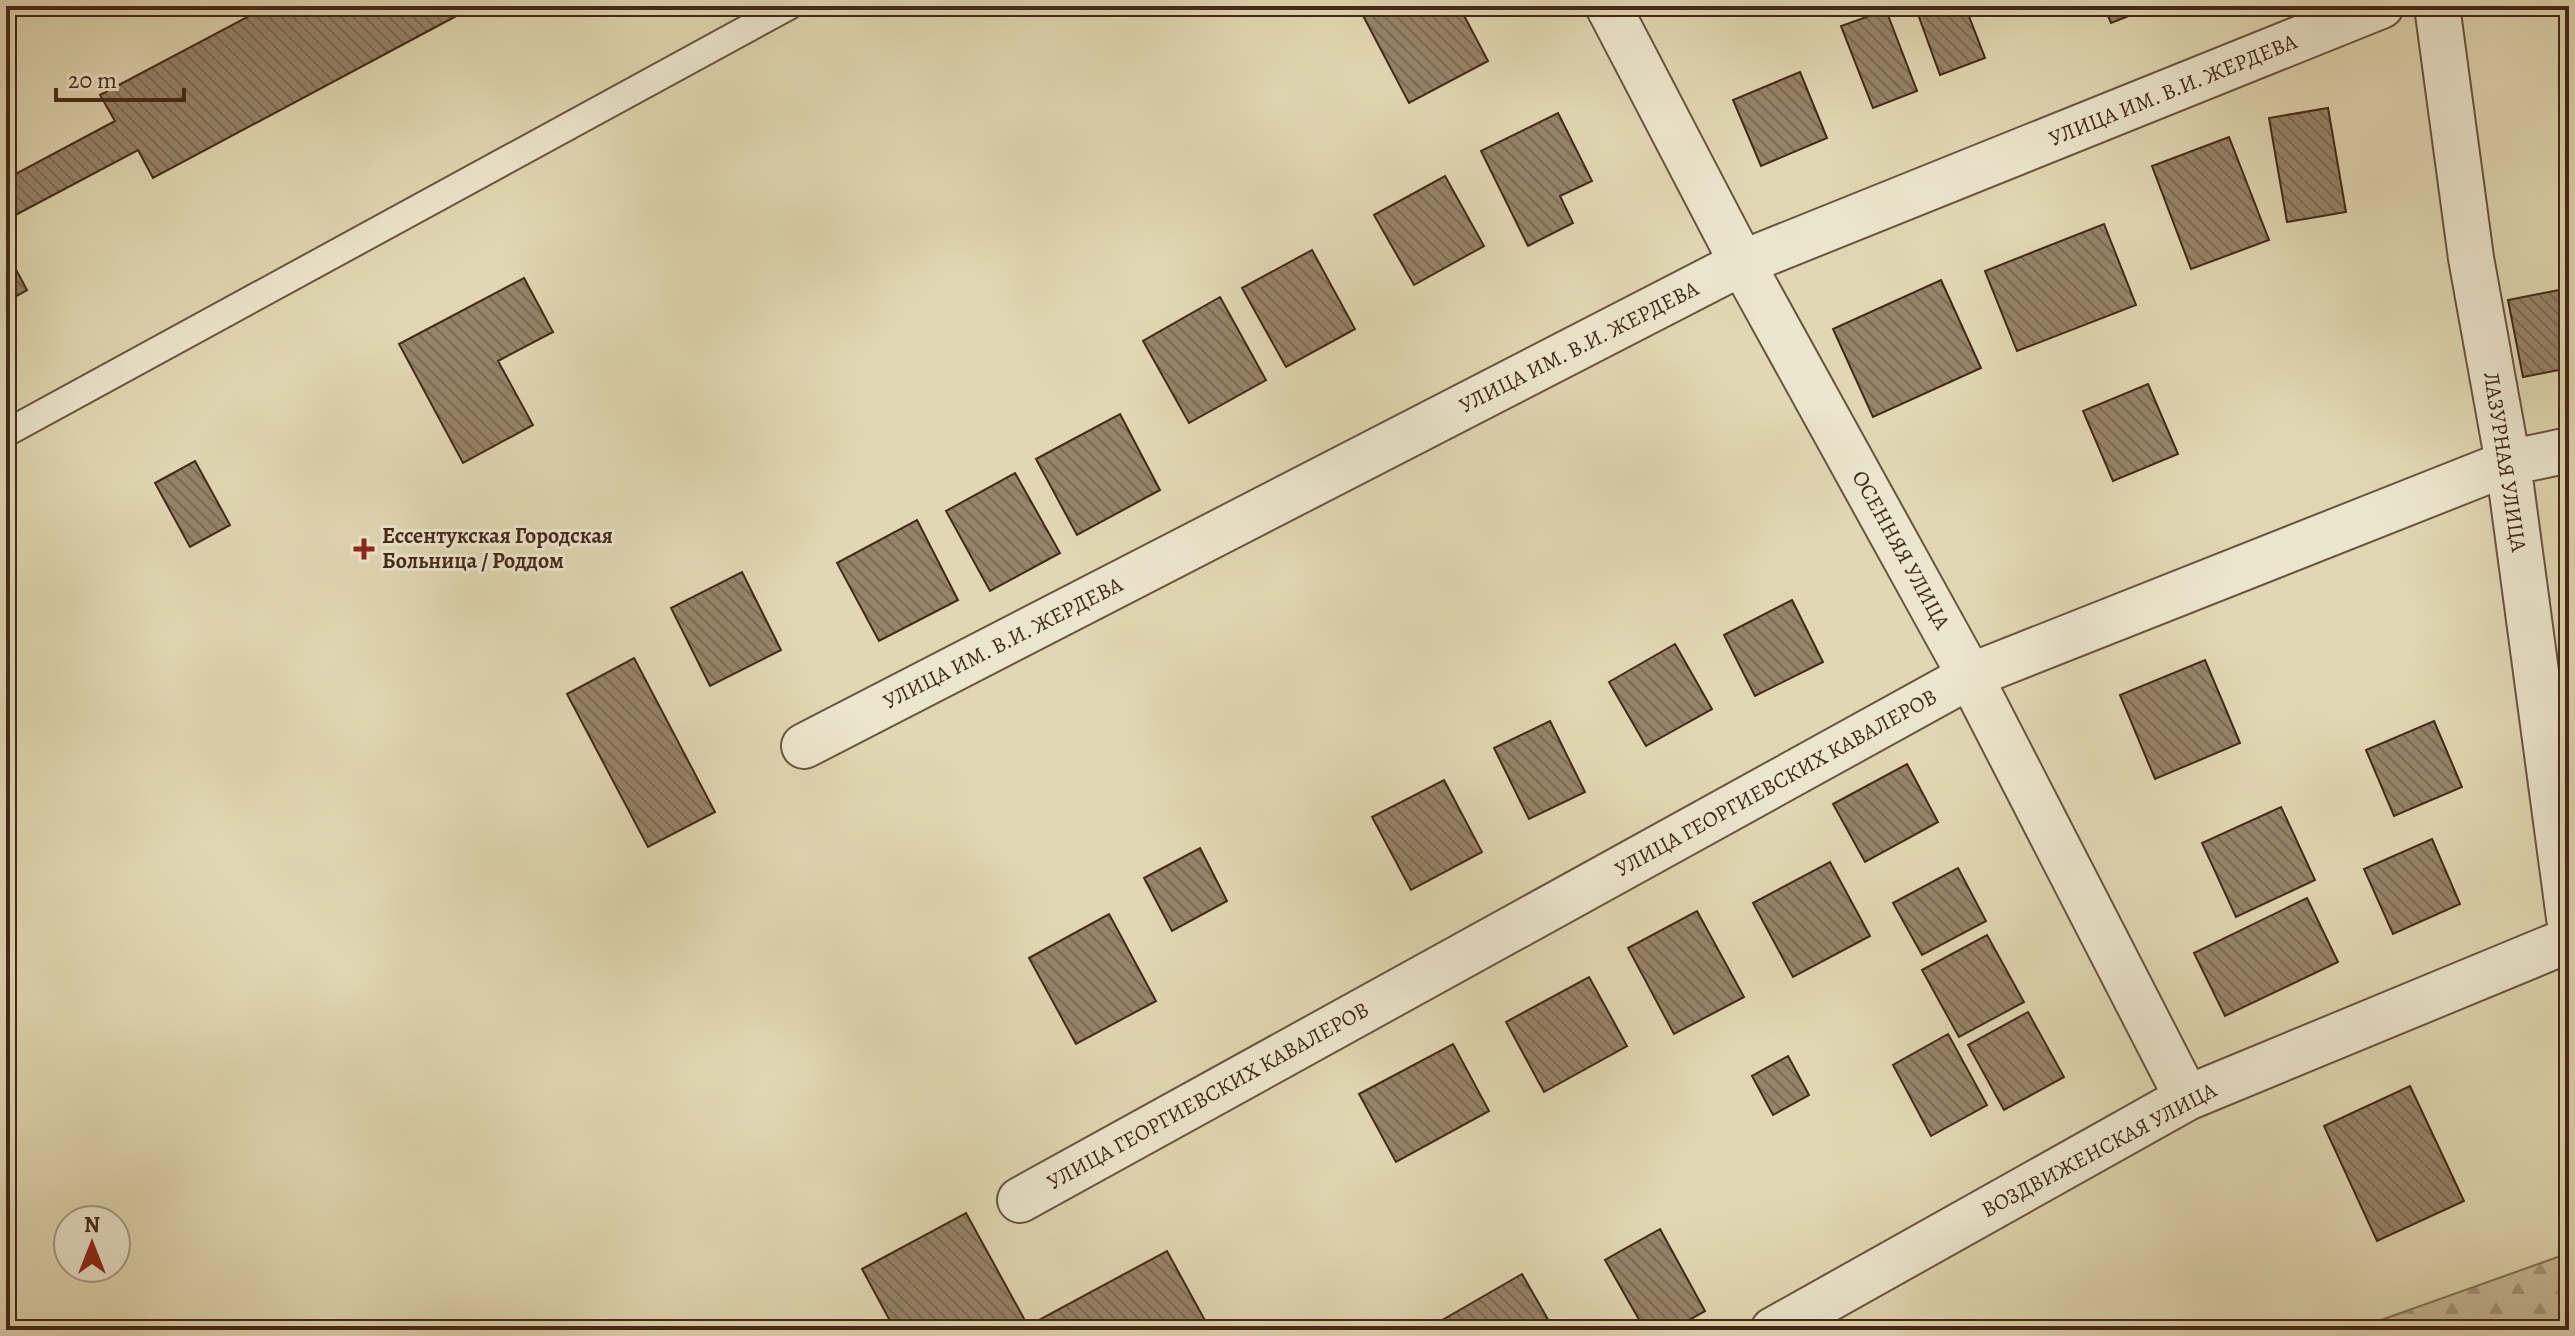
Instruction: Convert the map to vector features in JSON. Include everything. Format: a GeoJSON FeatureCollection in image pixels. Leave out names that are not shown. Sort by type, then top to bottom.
{"type":"FeatureCollection","features":[{"type":"Feature","properties":{"kind":"street","name":"ОСЕННЯЯ УЛИЦА"},"geometry":{"type":"LineString","coordinates":[[1608,6],[1742,263],[1970,676],[2187,1098]]}},
{"type":"Feature","properties":{"kind":"street","name":"УЛИЦА ИМ. В.И. ЖЕРДЕВА"},"geometry":{"type":"LineString","coordinates":[[804,746],[1742,263],[2381,6]]}},
{"type":"Feature","properties":{"kind":"street","name":"ЛАЗУРНАЯ УЛИЦА"},"geometry":{"type":"LineString","coordinates":[[2437,6],[2471,258],[2508,463],[2569,918]]}},
{"type":"Feature","properties":{"kind":"street","name":"УЛИЦА ГЕОРГИЕВСКИХ КАВАЛЕРОВ"},"geometry":{"type":"LineString","coordinates":[[1020,1200],[1970,676],[2508,463],[2569,450]]}},
{"type":"Feature","properties":{"kind":"street","name":"ВОЗДВИЖЕНСКАЯ УЛИЦА"},"geometry":{"type":"LineString","coordinates":[[1773,1330],[2187,1098],[2569,940]]}},
{"type":"Feature","properties":{"kind":"lane"},"geometry":{"type":"LineString","coordinates":[[6,433],[789,6]]}},
{"type":"Feature","properties":{"kind":"green space"},"geometry":{"type":"Polygon","coordinates":[[[2569,1253],[2569,1330],[2353,1330],[2569,1253]]]}},
{"type":"Feature","properties":{"kind":"building"},"geometry":{"type":"Polygon","coordinates":[[[268,6],[475,6],[153,178],[138,150],[6,220],[6,179],[115,121],[100,95],[268,6]]]}},
{"type":"Feature","properties":{"kind":"building"},"geometry":{"type":"Polygon","coordinates":[[[1459,6],[1488,61],[1409,103],[1359,8],[1459,6]]]}},
{"type":"Feature","properties":{"kind":"building"},"geometry":{"type":"Polygon","coordinates":[[[1915,6],[1965,6],[1985,58],[1940,75],[1915,6]]]}},
{"type":"Feature","properties":{"kind":"building"},"geometry":{"type":"Polygon","coordinates":[[[2104,6],[2154,6],[2111,23],[2104,6]]]}},
{"type":"Feature","properties":{"kind":"building"},"geometry":{"type":"Polygon","coordinates":[[[1886,10],[1917,91],[1873,108],[1841,26],[1886,10]]]}},
{"type":"Feature","properties":{"kind":"building"},"geometry":{"type":"Polygon","coordinates":[[[1800,72],[1827,138],[1761,166],[1733,100],[1800,72]]]}},
{"type":"Feature","properties":{"kind":"building"},"geometry":{"type":"Polygon","coordinates":[[[2328,108],[2346,212],[2287,222],[2269,118],[2328,108]]]}},
{"type":"Feature","properties":{"kind":"building"},"geometry":{"type":"Polygon","coordinates":[[[1558,113],[1592,181],[1560,196],[1573,223],[1528,246],[1481,151],[1558,113]]]}},
{"type":"Feature","properties":{"kind":"building"},"geometry":{"type":"Polygon","coordinates":[[[2229,137],[2269,240],[2191,269],[2152,166],[2229,137]]]}},
{"type":"Feature","properties":{"kind":"building"},"geometry":{"type":"Polygon","coordinates":[[[1445,176],[1484,246],[1414,285],[1374,215],[1445,176]]]}},
{"type":"Feature","properties":{"kind":"building"},"geometry":{"type":"Polygon","coordinates":[[[2104,224],[2136,305],[2017,351],[1985,271],[2104,224]]]}},
{"type":"Feature","properties":{"kind":"building"},"geometry":{"type":"Polygon","coordinates":[[[1312,250],[1355,329],[1286,367],[1242,288],[1312,250]]]}},
{"type":"Feature","properties":{"kind":"building"},"geometry":{"type":"Polygon","coordinates":[[[6,251],[27,290],[6,302],[6,251]]]}},
{"type":"Feature","properties":{"kind":"building"},"geometry":{"type":"Polygon","coordinates":[[[524,278],[553,332],[498,361],[533,425],[463,463],[399,344],[524,278]]]}},
{"type":"Feature","properties":{"kind":"building"},"geometry":{"type":"Polygon","coordinates":[[[1941,280],[1981,368],[1873,417],[1833,329],[1941,280]]]}},
{"type":"Feature","properties":{"kind":"building"},"geometry":{"type":"Polygon","coordinates":[[[2569,288],[2569,368],[2523,377],[2508,300],[2569,288]]]}},
{"type":"Feature","properties":{"kind":"building"},"geometry":{"type":"Polygon","coordinates":[[[1220,297],[1266,380],[1189,423],[1143,341],[1220,297]]]}},
{"type":"Feature","properties":{"kind":"building"},"geometry":{"type":"Polygon","coordinates":[[[2148,384],[2178,454],[2113,481],[2083,411],[2148,384]]]}},
{"type":"Feature","properties":{"kind":"building"},"geometry":{"type":"Polygon","coordinates":[[[1120,414],[1160,490],[1077,535],[1036,459],[1120,414]]]}},
{"type":"Feature","properties":{"kind":"building"},"geometry":{"type":"Polygon","coordinates":[[[195,461],[230,525],[190,547],[155,483],[195,461]]]}},
{"type":"Feature","properties":{"kind":"building"},"geometry":{"type":"Polygon","coordinates":[[[1015,473],[1060,553],[990,591],[946,511],[1015,473]]]}},
{"type":"Feature","properties":{"kind":"building"},"geometry":{"type":"Polygon","coordinates":[[[917,520],[958,600],[879,641],[837,563],[917,520]]]}},
{"type":"Feature","properties":{"kind":"building"},"geometry":{"type":"Polygon","coordinates":[[[742,572],[781,650],[710,686],[671,608],[742,572]]]}},
{"type":"Feature","properties":{"kind":"building"},"geometry":{"type":"Polygon","coordinates":[[[1792,600],[1823,662],[1755,696],[1724,635],[1792,600]]]}},
{"type":"Feature","properties":{"kind":"building"},"geometry":{"type":"Polygon","coordinates":[[[1675,644],[1712,709],[1646,746],[1609,682],[1675,644]]]}},
{"type":"Feature","properties":{"kind":"building"},"geometry":{"type":"Polygon","coordinates":[[[634,658],[715,812],[648,847],[567,694],[634,658]]]}},
{"type":"Feature","properties":{"kind":"building"},"geometry":{"type":"Polygon","coordinates":[[[2205,660],[2240,743],[2155,779],[2120,695],[2205,660]]]}},
{"type":"Feature","properties":{"kind":"building"},"geometry":{"type":"Polygon","coordinates":[[[1550,721],[1585,792],[1529,819],[1494,748],[1550,721]]]}},
{"type":"Feature","properties":{"kind":"building"},"geometry":{"type":"Polygon","coordinates":[[[2434,721],[2462,787],[2394,816],[2366,750],[2434,721]]]}},
{"type":"Feature","properties":{"kind":"building"},"geometry":{"type":"Polygon","coordinates":[[[1907,764],[1938,822],[1865,862],[1833,804],[1907,764]]]}},
{"type":"Feature","properties":{"kind":"building"},"geometry":{"type":"Polygon","coordinates":[[[1444,780],[1482,852],[1411,890],[1372,817],[1444,780]]]}},
{"type":"Feature","properties":{"kind":"building"},"geometry":{"type":"Polygon","coordinates":[[[2281,807],[2315,880],[2236,917],[2202,843],[2281,807]]]}},
{"type":"Feature","properties":{"kind":"building"},"geometry":{"type":"Polygon","coordinates":[[[2432,839],[2460,904],[2393,934],[2364,869],[2432,839]]]}},
{"type":"Feature","properties":{"kind":"building"},"geometry":{"type":"Polygon","coordinates":[[[1200,848],[1227,901],[1172,931],[1144,878],[1200,848]]]}},
{"type":"Feature","properties":{"kind":"building"},"geometry":{"type":"Polygon","coordinates":[[[1830,862],[1870,936],[1793,977],[1753,903],[1830,862]]]}},
{"type":"Feature","properties":{"kind":"building"},"geometry":{"type":"Polygon","coordinates":[[[1958,868],[1986,921],[1922,955],[1893,903],[1958,868]]]}},
{"type":"Feature","properties":{"kind":"building"},"geometry":{"type":"Polygon","coordinates":[[[2307,898],[2338,962],[2225,1016],[2194,953],[2307,898]]]}},
{"type":"Feature","properties":{"kind":"building"},"geometry":{"type":"Polygon","coordinates":[[[1697,911],[1744,997],[1674,1034],[1628,948],[1697,911]]]}},
{"type":"Feature","properties":{"kind":"building"},"geometry":{"type":"Polygon","coordinates":[[[1109,914],[1156,1001],[1076,1044],[1029,958],[1109,914]]]}},
{"type":"Feature","properties":{"kind":"building"},"geometry":{"type":"Polygon","coordinates":[[[1987,935],[2024,1002],[1959,1037],[1922,970],[1987,935]]]}},
{"type":"Feature","properties":{"kind":"building"},"geometry":{"type":"Polygon","coordinates":[[[1589,977],[1627,1046],[1544,1092],[1506,1022],[1589,977]]]}},
{"type":"Feature","properties":{"kind":"building"},"geometry":{"type":"Polygon","coordinates":[[[2028,1012],[2064,1077],[2004,1110],[1968,1045],[2028,1012]]]}},
{"type":"Feature","properties":{"kind":"building"},"geometry":{"type":"Polygon","coordinates":[[[1948,1034],[1987,1105],[1931,1136],[1893,1065],[1948,1034]]]}},
{"type":"Feature","properties":{"kind":"building"},"geometry":{"type":"Polygon","coordinates":[[[1453,1044],[1489,1111],[1396,1162],[1359,1094],[1453,1044]]]}},
{"type":"Feature","properties":{"kind":"building"},"geometry":{"type":"Polygon","coordinates":[[[1788,1056],[1809,1095],[1773,1115],[1752,1076],[1788,1056]]]}},
{"type":"Feature","properties":{"kind":"building"},"geometry":{"type":"Polygon","coordinates":[[[2410,1086],[2464,1201],[2377,1241],[2324,1126],[2410,1086]]]}},
{"type":"Feature","properties":{"kind":"building"},"geometry":{"type":"Polygon","coordinates":[[[966,1213],[1028,1326],[1167,1251],[1208,1326],[1199,1330],[895,1330],[862,1269],[966,1213]]]}},
{"type":"Feature","properties":{"kind":"building"},"geometry":{"type":"Polygon","coordinates":[[[1660,1229],[1705,1311],[1671,1330],[1645,1330],[1605,1260],[1660,1229]]]}},
{"type":"Feature","properties":{"kind":"building"},"geometry":{"type":"Polygon","coordinates":[[[1522,1274],[1554,1330],[1425,1330],[1522,1274]]]}},
{"type":"Feature","properties":{"kind":"building"},"geometry":{"type":"Polygon","coordinates":[[[1971,1321],[1977,1330],[1954,1330],[1971,1321]]]}},
{"type":"Feature","properties":{"kind":"place","name":"Ессентукская Городская Больница / Роддом"},"geometry":{"type":"Point","coordinates":[364,549]}}]}
